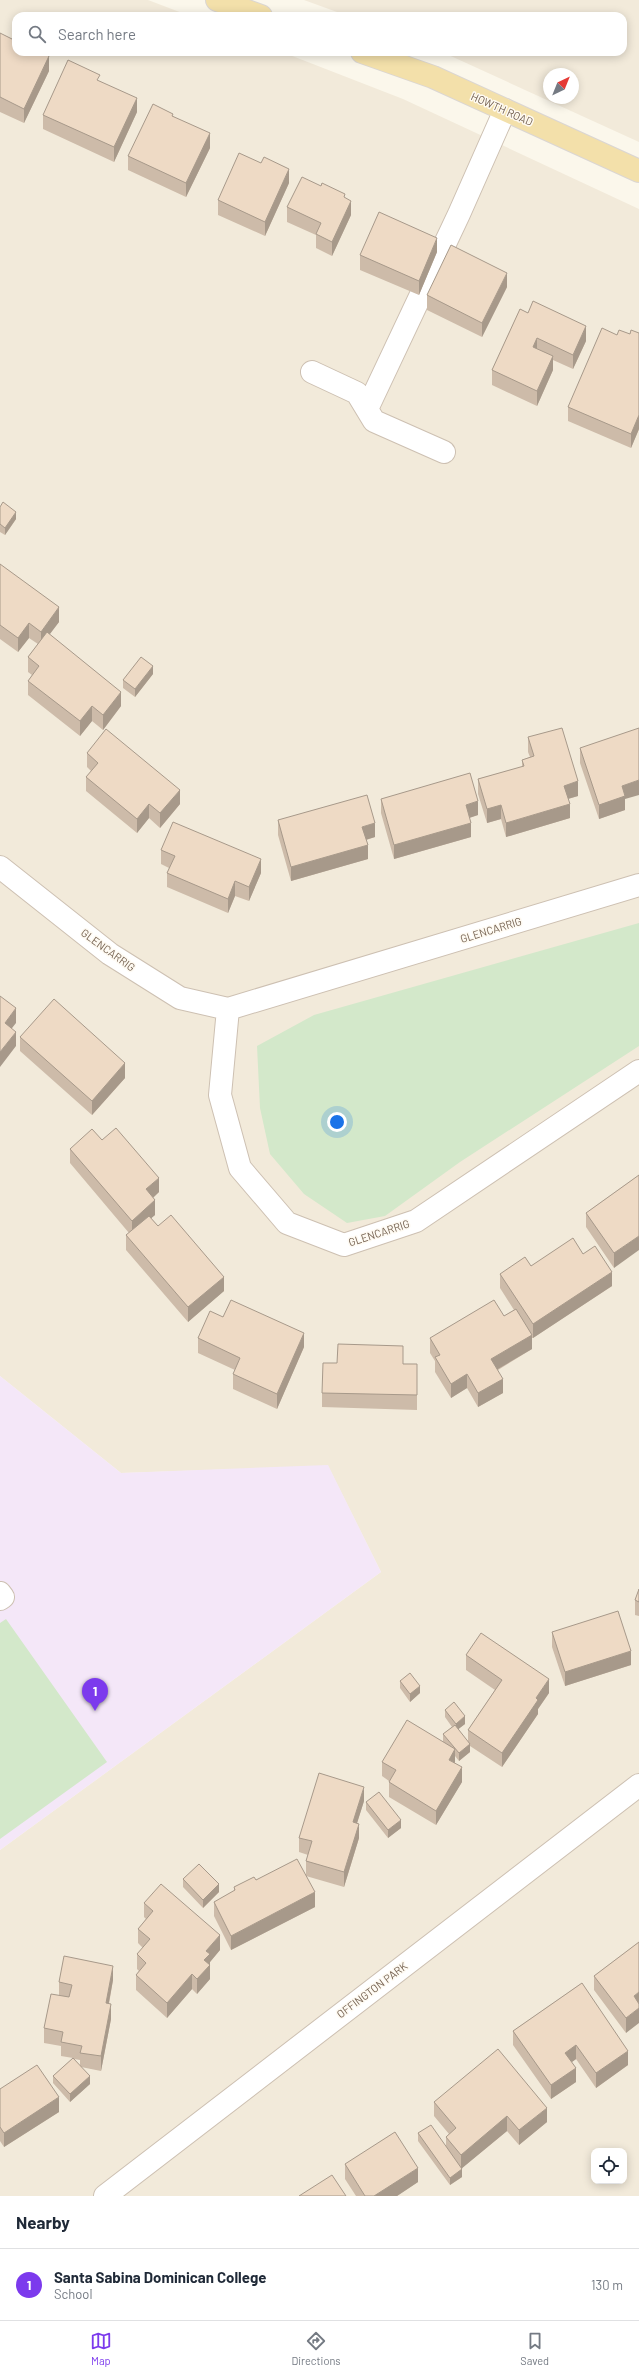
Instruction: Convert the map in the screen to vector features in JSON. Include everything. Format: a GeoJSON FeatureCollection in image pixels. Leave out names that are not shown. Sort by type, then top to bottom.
{"type":"FeatureCollection","features":[{"type":"Feature","properties":{"kind":"main road"},"geometry":{"type":"LineString","coordinates":[[217,0],[250,12]]}},
{"type":"Feature","properties":{"kind":"main road","name":"HOWTH ROAD"},"geometry":{"type":"LineString","coordinates":[[373,56],[433,77],[639,171]]}},
{"type":"Feature","properties":{"kind":"street"},"geometry":{"type":"LineString","coordinates":[[367,409],[459,214],[505,110]]}},
{"type":"Feature","properties":{"kind":"street"},"geometry":{"type":"LineString","coordinates":[[312,372],[358,393],[374,420],[444,452]]}},
{"type":"Feature","properties":{"kind":"street","name":"GLENCARRIG"},"geometry":{"type":"LineString","coordinates":[[0,867],[110,954],[180,998],[228,1009],[639,885]]}},
{"type":"Feature","properties":{"kind":"street","name":"GLENCARRIG"},"geometry":{"type":"LineString","coordinates":[[228,1009],[220,1095],[240,1168],[287,1223],[344,1245],[416,1221],[639,1071]]}},
{"type":"Feature","properties":{"kind":"street"},"geometry":{"type":"LineString","coordinates":[[0,1593],[3,1597],[0,1600]]}},
{"type":"Feature","properties":{"kind":"street","name":"OFFINGTON PARK"},"geometry":{"type":"LineString","coordinates":[[105,2196],[639,1785]]}},
{"type":"Feature","properties":{"kind":"shaded area"},"geometry":{"type":"Polygon","coordinates":[[[0,0],[148,0],[180,12],[12,12],[12,56],[292,56],[403,99],[639,209],[639,2196],[0,2196],[0,1850],[381,1572],[328,1466],[121,1473],[0,1376],[0,0]]]}},
{"type":"Feature","properties":{"kind":"shaded area"},"geometry":{"type":"Polygon","coordinates":[[[304,0],[639,0],[639,142],[556,104],[579,104],[579,68],[543,68],[543,98],[451,56],[627,56],[627,12],[337,12],[304,0]]]}},
{"type":"Feature","properties":{"kind":"shaded area"},"geometry":{"type":"Polygon","coordinates":[[[0,1376],[121,1473],[328,1465],[381,1572],[0,1850],[0,1376]]]}},
{"type":"Feature","properties":{"kind":"green space"},"geometry":{"type":"Polygon","coordinates":[[[639,923],[639,1046],[460,1162],[385,1216],[347,1223],[304,1194],[270,1154],[260,1108],[257,1046],[314,1015],[639,923]]]}},
{"type":"Feature","properties":{"kind":"green space"},"geometry":{"type":"Polygon","coordinates":[[[6,1619],[107,1762],[0,1839],[0,1623],[6,1619]]]}},
{"type":"Feature","properties":{"kind":"building"},"geometry":{"type":"Polygon","coordinates":[[[0,33],[12,39],[12,56],[49,56],[24,109],[0,97],[0,33]]]}},
{"type":"Feature","properties":{"kind":"building"},"geometry":{"type":"Polygon","coordinates":[[[68,60],[100,75],[97,80],[137,98],[114,147],[43,115],[68,60]]]}},
{"type":"Feature","properties":{"kind":"building"},"geometry":{"type":"Polygon","coordinates":[[[153,104],[173,114],[172,116],[210,133],[186,183],[128,156],[153,104]]]}},
{"type":"Feature","properties":{"kind":"building"},"geometry":{"type":"Polygon","coordinates":[[[239,153],[261,163],[264,157],[289,169],[265,222],[218,200],[239,153]]]}},
{"type":"Feature","properties":{"kind":"building"},"geometry":{"type":"Polygon","coordinates":[[[302,177],[321,186],[322,183],[345,194],[344,197],[351,201],[332,242],[316,234],[321,223],[287,207],[302,177]]]}},
{"type":"Feature","properties":{"kind":"building"},"geometry":{"type":"Polygon","coordinates":[[[379,212],[437,238],[419,281],[360,255],[379,212]]]}},
{"type":"Feature","properties":{"kind":"building"},"geometry":{"type":"Polygon","coordinates":[[[451,245],[507,273],[482,323],[427,295],[451,245]]]}},
{"type":"Feature","properties":{"kind":"building"},"geometry":{"type":"Polygon","coordinates":[[[533,301],[586,326],[573,355],[537,338],[533,347],[553,356],[537,391],[492,370],[520,309],[528,313],[533,301]]]}},
{"type":"Feature","properties":{"kind":"building"},"geometry":{"type":"Polygon","coordinates":[[[602,328],[617,335],[619,330],[630,334],[631,330],[639,333],[639,415],[631,434],[568,407],[602,328]]]}},
{"type":"Feature","properties":{"kind":"building"},"geometry":{"type":"Polygon","coordinates":[[[3,502],[16,512],[5,528],[0,524],[0,507],[3,502]]]}},
{"type":"Feature","properties":{"kind":"building"},"geometry":{"type":"Polygon","coordinates":[[[0,564],[59,607],[41,632],[29,623],[18,638],[0,625],[0,564]]]}},
{"type":"Feature","properties":{"kind":"building"},"geometry":{"type":"Polygon","coordinates":[[[47,632],[121,692],[103,715],[92,706],[80,721],[28,681],[39,666],[28,657],[47,632]]]}},
{"type":"Feature","properties":{"kind":"building"},"geometry":{"type":"Polygon","coordinates":[[[141,657],[153,666],[135,689],[123,680],[141,657]]]}},
{"type":"Feature","properties":{"kind":"building"},"geometry":{"type":"Polygon","coordinates":[[[562,728],[578,781],[564,786],[570,804],[506,823],[501,805],[487,809],[478,779],[524,766],[522,760],[534,756],[528,737],[562,728]]]}},
{"type":"Feature","properties":{"kind":"building"},"geometry":{"type":"Polygon","coordinates":[[[639,728],[639,780],[622,786],[625,796],[599,805],[580,748],[639,728]]]}},
{"type":"Feature","properties":{"kind":"building"},"geometry":{"type":"Polygon","coordinates":[[[106,729],[180,790],[160,813],[149,804],[137,819],[86,777],[98,763],[87,753],[106,729]]]}},
{"type":"Feature","properties":{"kind":"building"},"geometry":{"type":"Polygon","coordinates":[[[470,773],[478,801],[466,805],[471,823],[394,845],[381,799],[470,773]]]}},
{"type":"Feature","properties":{"kind":"building"},"geometry":{"type":"Polygon","coordinates":[[[367,795],[375,823],[362,827],[368,845],[291,867],[278,820],[367,795]]]}},
{"type":"Feature","properties":{"kind":"building"},"geometry":{"type":"Polygon","coordinates":[[[173,822],[261,859],[249,887],[235,881],[228,899],[167,873],[175,856],[161,850],[173,822]]]}},
{"type":"Feature","properties":{"kind":"building"},"geometry":{"type":"Polygon","coordinates":[[[0,996],[16,1008],[5,1023],[16,1032],[0,1052],[0,996]]]}},
{"type":"Feature","properties":{"kind":"building"},"geometry":{"type":"Polygon","coordinates":[[[54,999],[125,1063],[92,1101],[20,1037],[54,999]]]}},
{"type":"Feature","properties":{"kind":"building"},"geometry":{"type":"Polygon","coordinates":[[[116,1128],[159,1178],[146,1189],[155,1200],[132,1221],[70,1149],[92,1129],[102,1140],[116,1128]]]}},
{"type":"Feature","properties":{"kind":"building"},"geometry":{"type":"Polygon","coordinates":[[[639,1175],[639,1236],[614,1253],[586,1213],[639,1175]]]}},
{"type":"Feature","properties":{"kind":"building"},"geometry":{"type":"Polygon","coordinates":[[[171,1215],[224,1277],[188,1307],[126,1235],[149,1216],[158,1226],[171,1215]]]}},
{"type":"Feature","properties":{"kind":"building"},"geometry":{"type":"Polygon","coordinates":[[[573,1238],[583,1254],[595,1246],[612,1272],[533,1324],[500,1274],[525,1257],[531,1266],[573,1238]]]}},
{"type":"Feature","properties":{"kind":"building"},"geometry":{"type":"Polygon","coordinates":[[[231,1300],[304,1333],[277,1394],[233,1374],[240,1358],[198,1338],[210,1311],[223,1317],[231,1300]]]}},
{"type":"Feature","properties":{"kind":"building"},"geometry":{"type":"Polygon","coordinates":[[[494,1300],[504,1316],[516,1309],[532,1335],[491,1359],[503,1379],[478,1393],[467,1374],[451,1384],[435,1357],[440,1355],[430,1338],[494,1300]]]}},
{"type":"Feature","properties":{"kind":"building"},"geometry":{"type":"Polygon","coordinates":[[[338,1344],[403,1346],[403,1364],[417,1364],[417,1395],[322,1393],[323,1363],[337,1363],[338,1344]]]}},
{"type":"Feature","properties":{"kind":"building"},"geometry":{"type":"Polygon","coordinates":[[[639,1589],[639,1602],[635,1600],[639,1589]]]}},
{"type":"Feature","properties":{"kind":"building"},"geometry":{"type":"Polygon","coordinates":[[[618,1611],[631,1651],[565,1672],[552,1632],[618,1611]]]}},
{"type":"Feature","properties":{"kind":"building"},"geometry":{"type":"Polygon","coordinates":[[[481,1633],[549,1679],[536,1698],[538,1700],[502,1753],[468,1730],[502,1680],[466,1655],[481,1633]]]}},
{"type":"Feature","properties":{"kind":"building"},"geometry":{"type":"Polygon","coordinates":[[[410,1673],[420,1686],[410,1694],[400,1681],[410,1673]]]}},
{"type":"Feature","properties":{"kind":"building"},"geometry":{"type":"Polygon","coordinates":[[[454,1702],[465,1716],[456,1724],[445,1710],[454,1702]]]}},
{"type":"Feature","properties":{"kind":"building"},"geometry":{"type":"Polygon","coordinates":[[[407,1720],[455,1749],[449,1760],[462,1767],[436,1811],[389,1782],[396,1770],[382,1762],[407,1720]]]}},
{"type":"Feature","properties":{"kind":"building"},"geometry":{"type":"Polygon","coordinates":[[[455,1725],[470,1744],[459,1753],[443,1734],[455,1725]]]}},
{"type":"Feature","properties":{"kind":"building"},"geometry":{"type":"Polygon","coordinates":[[[319,1773],[364,1787],[353,1822],[359,1824],[344,1872],[306,1861],[312,1841],[299,1838],[319,1773]]]}},
{"type":"Feature","properties":{"kind":"building"},"geometry":{"type":"Polygon","coordinates":[[[379,1792],[401,1820],[388,1830],[366,1802],[379,1792]]]}},
{"type":"Feature","properties":{"kind":"building"},"geometry":{"type":"Polygon","coordinates":[[[297,1859],[315,1892],[231,1936],[214,1902],[235,1890],[234,1887],[254,1877],[256,1880],[297,1859]]]}},
{"type":"Feature","properties":{"kind":"building"},"geometry":{"type":"Polygon","coordinates":[[[199,1864],[219,1884],[203,1900],[183,1879],[199,1864]]]}},
{"type":"Feature","properties":{"kind":"building"},"geometry":{"type":"Polygon","coordinates":[[[161,1884],[220,1935],[206,1951],[210,1954],[204,1960],[210,1965],[197,1979],[192,1974],[167,2003],[136,1975],[146,1963],[137,1954],[150,1939],[138,1929],[153,1911],[144,1903],[161,1884]]]}},
{"type":"Feature","properties":{"kind":"building"},"geometry":{"type":"Polygon","coordinates":[[[639,1942],[639,1992],[634,1996],[639,2004],[639,2008],[626,2018],[594,1976],[639,1942]]]}},
{"type":"Feature","properties":{"kind":"building"},"geometry":{"type":"Polygon","coordinates":[[[64,1956],[113,1966],[106,2003],[111,2004],[101,2056],[80,2053],[82,2046],[61,2042],[63,2032],[44,2028],[51,1994],[69,1997],[72,1985],[59,1982],[64,1956]]]}},
{"type":"Feature","properties":{"kind":"building"},"geometry":{"type":"Polygon","coordinates":[[[582,1983],[628,2051],[596,2073],[576,2045],[565,2053],[576,2068],[551,2085],[513,2031],[582,1983]]]}},
{"type":"Feature","properties":{"kind":"building"},"geometry":{"type":"Polygon","coordinates":[[[498,2049],[547,2108],[519,2130],[507,2116],[461,2155],[446,2137],[456,2128],[434,2102],[498,2049]]]}},
{"type":"Feature","properties":{"kind":"building"},"geometry":{"type":"Polygon","coordinates":[[[73,2058],[90,2076],[70,2094],[53,2076],[73,2058]]]}},
{"type":"Feature","properties":{"kind":"building"},"geometry":{"type":"Polygon","coordinates":[[[37,2065],[59,2097],[4,2133],[0,2127],[0,2089],[37,2065]]]}},
{"type":"Feature","properties":{"kind":"building"},"geometry":{"type":"Polygon","coordinates":[[[431,2125],[462,2169],[450,2178],[418,2133],[431,2125]]]}},
{"type":"Feature","properties":{"kind":"building"},"geometry":{"type":"Polygon","coordinates":[[[395,2132],[418,2168],[374,2196],[365,2196],[345,2164],[395,2132]]]}},
{"type":"Feature","properties":{"kind":"building"},"geometry":{"type":"Polygon","coordinates":[[[332,2175],[346,2196],[299,2196],[332,2175]]]}},
{"type":"Feature","properties":{"kind":"place","name":"Santa Sabina Dominican College"},"geometry":{"type":"Point","coordinates":[95,1711]}}]}
